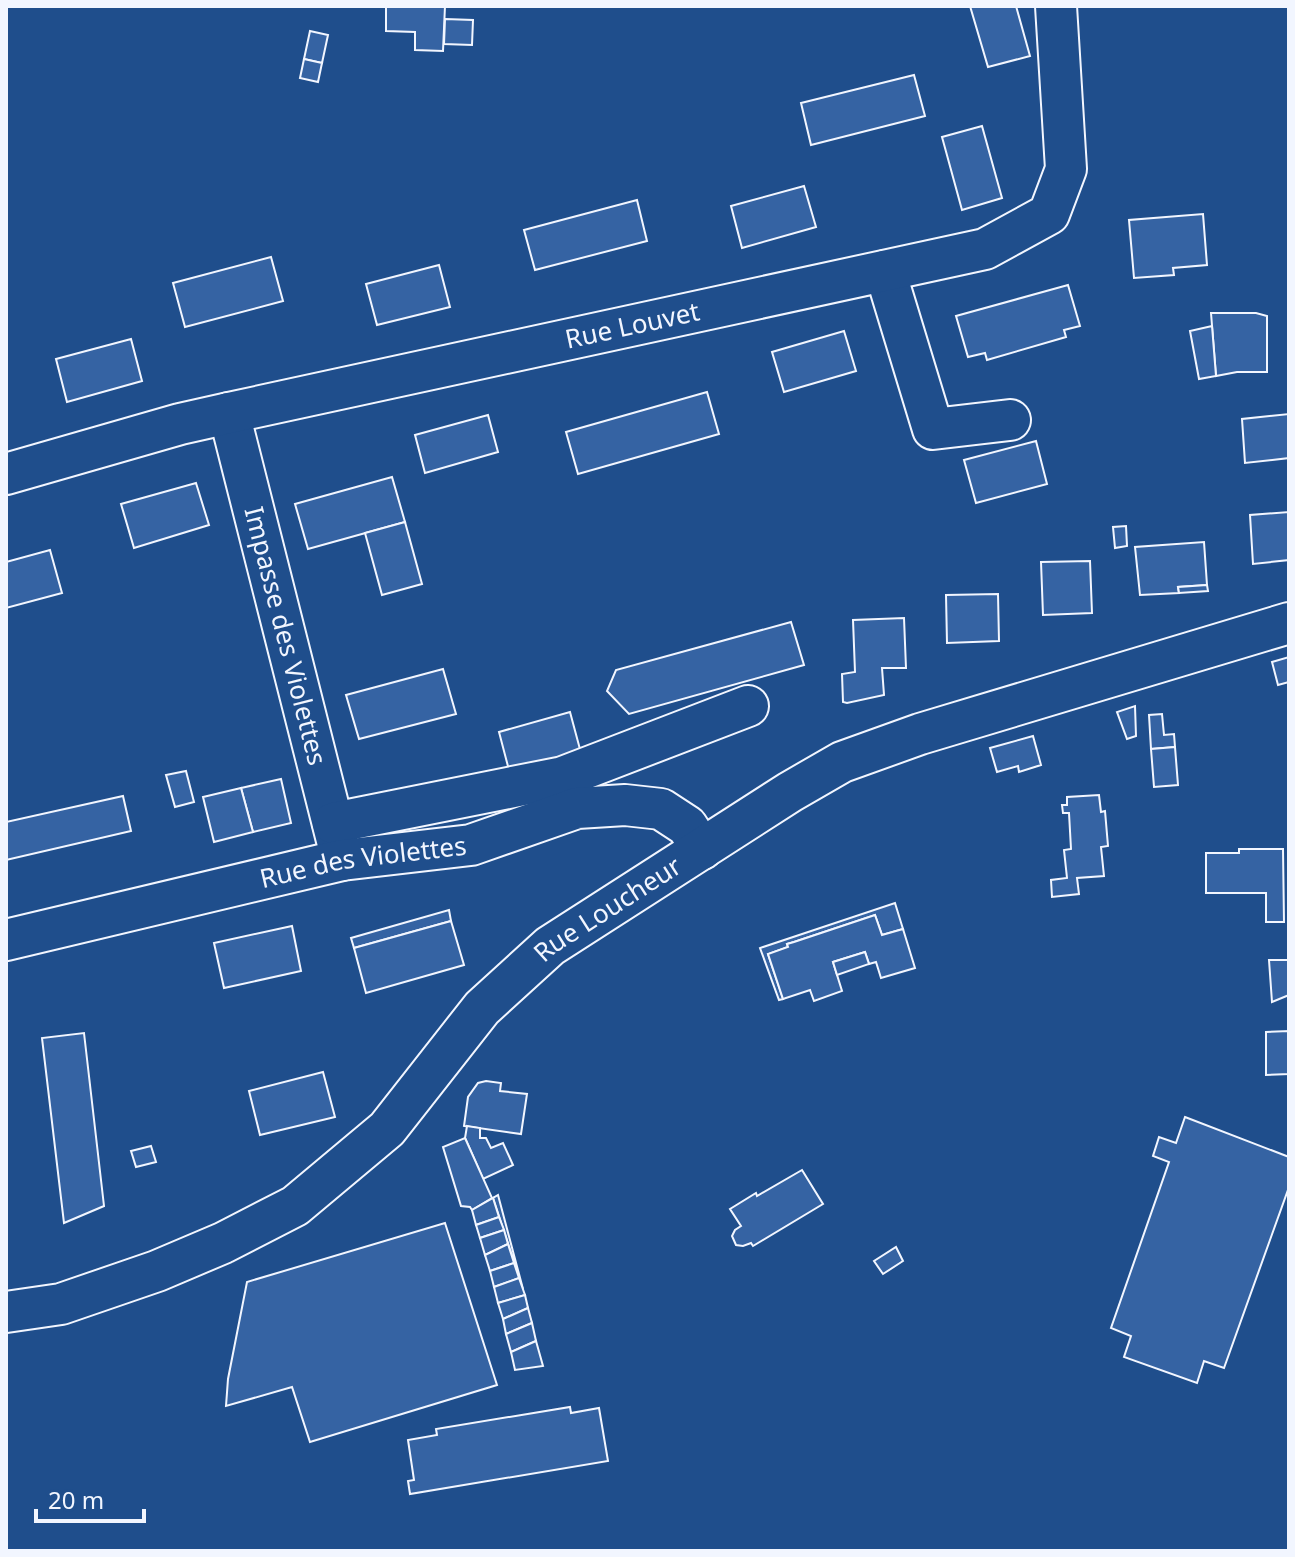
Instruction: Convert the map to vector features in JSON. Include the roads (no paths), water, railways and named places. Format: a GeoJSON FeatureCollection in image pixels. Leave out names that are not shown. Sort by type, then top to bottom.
{"type":"FeatureCollection","features":[{"type":"Feature","properties":{"kind":"street","name":"Rue Louvet"},"geometry":{"type":"LineString","coordinates":[[6,474],[180,424],[985,249],[1049,214],[1066,169],[1056,6]]}},
{"type":"Feature","properties":{"kind":"street"},"geometry":{"type":"LineString","coordinates":[[885,271],[933,429],[1010,420]]}},
{"type":"Feature","properties":{"kind":"street","name":"Impasse des Violettes"},"geometry":{"type":"LineString","coordinates":[[229,413],[337,842]]}},
{"type":"Feature","properties":{"kind":"street","name":"Rue Loucheur"},"geometry":{"type":"LineString","coordinates":[[6,1312],[61,1304],[157,1271],[223,1243],[295,1206],[387,1129],[482,1008],[550,946],[842,762],[920,734],[1289,623]]}},
{"type":"Feature","properties":{"kind":"street"},"geometry":{"type":"LineString","coordinates":[[337,842],[563,777],[748,706]]}},
{"type":"Feature","properties":{"kind":"street","name":"Rue des Violettes"},"geometry":{"type":"LineString","coordinates":[[6,940],[337,842],[471,845],[577,808],[625,805],[661,809],[687,826],[702,849]]}}]}
